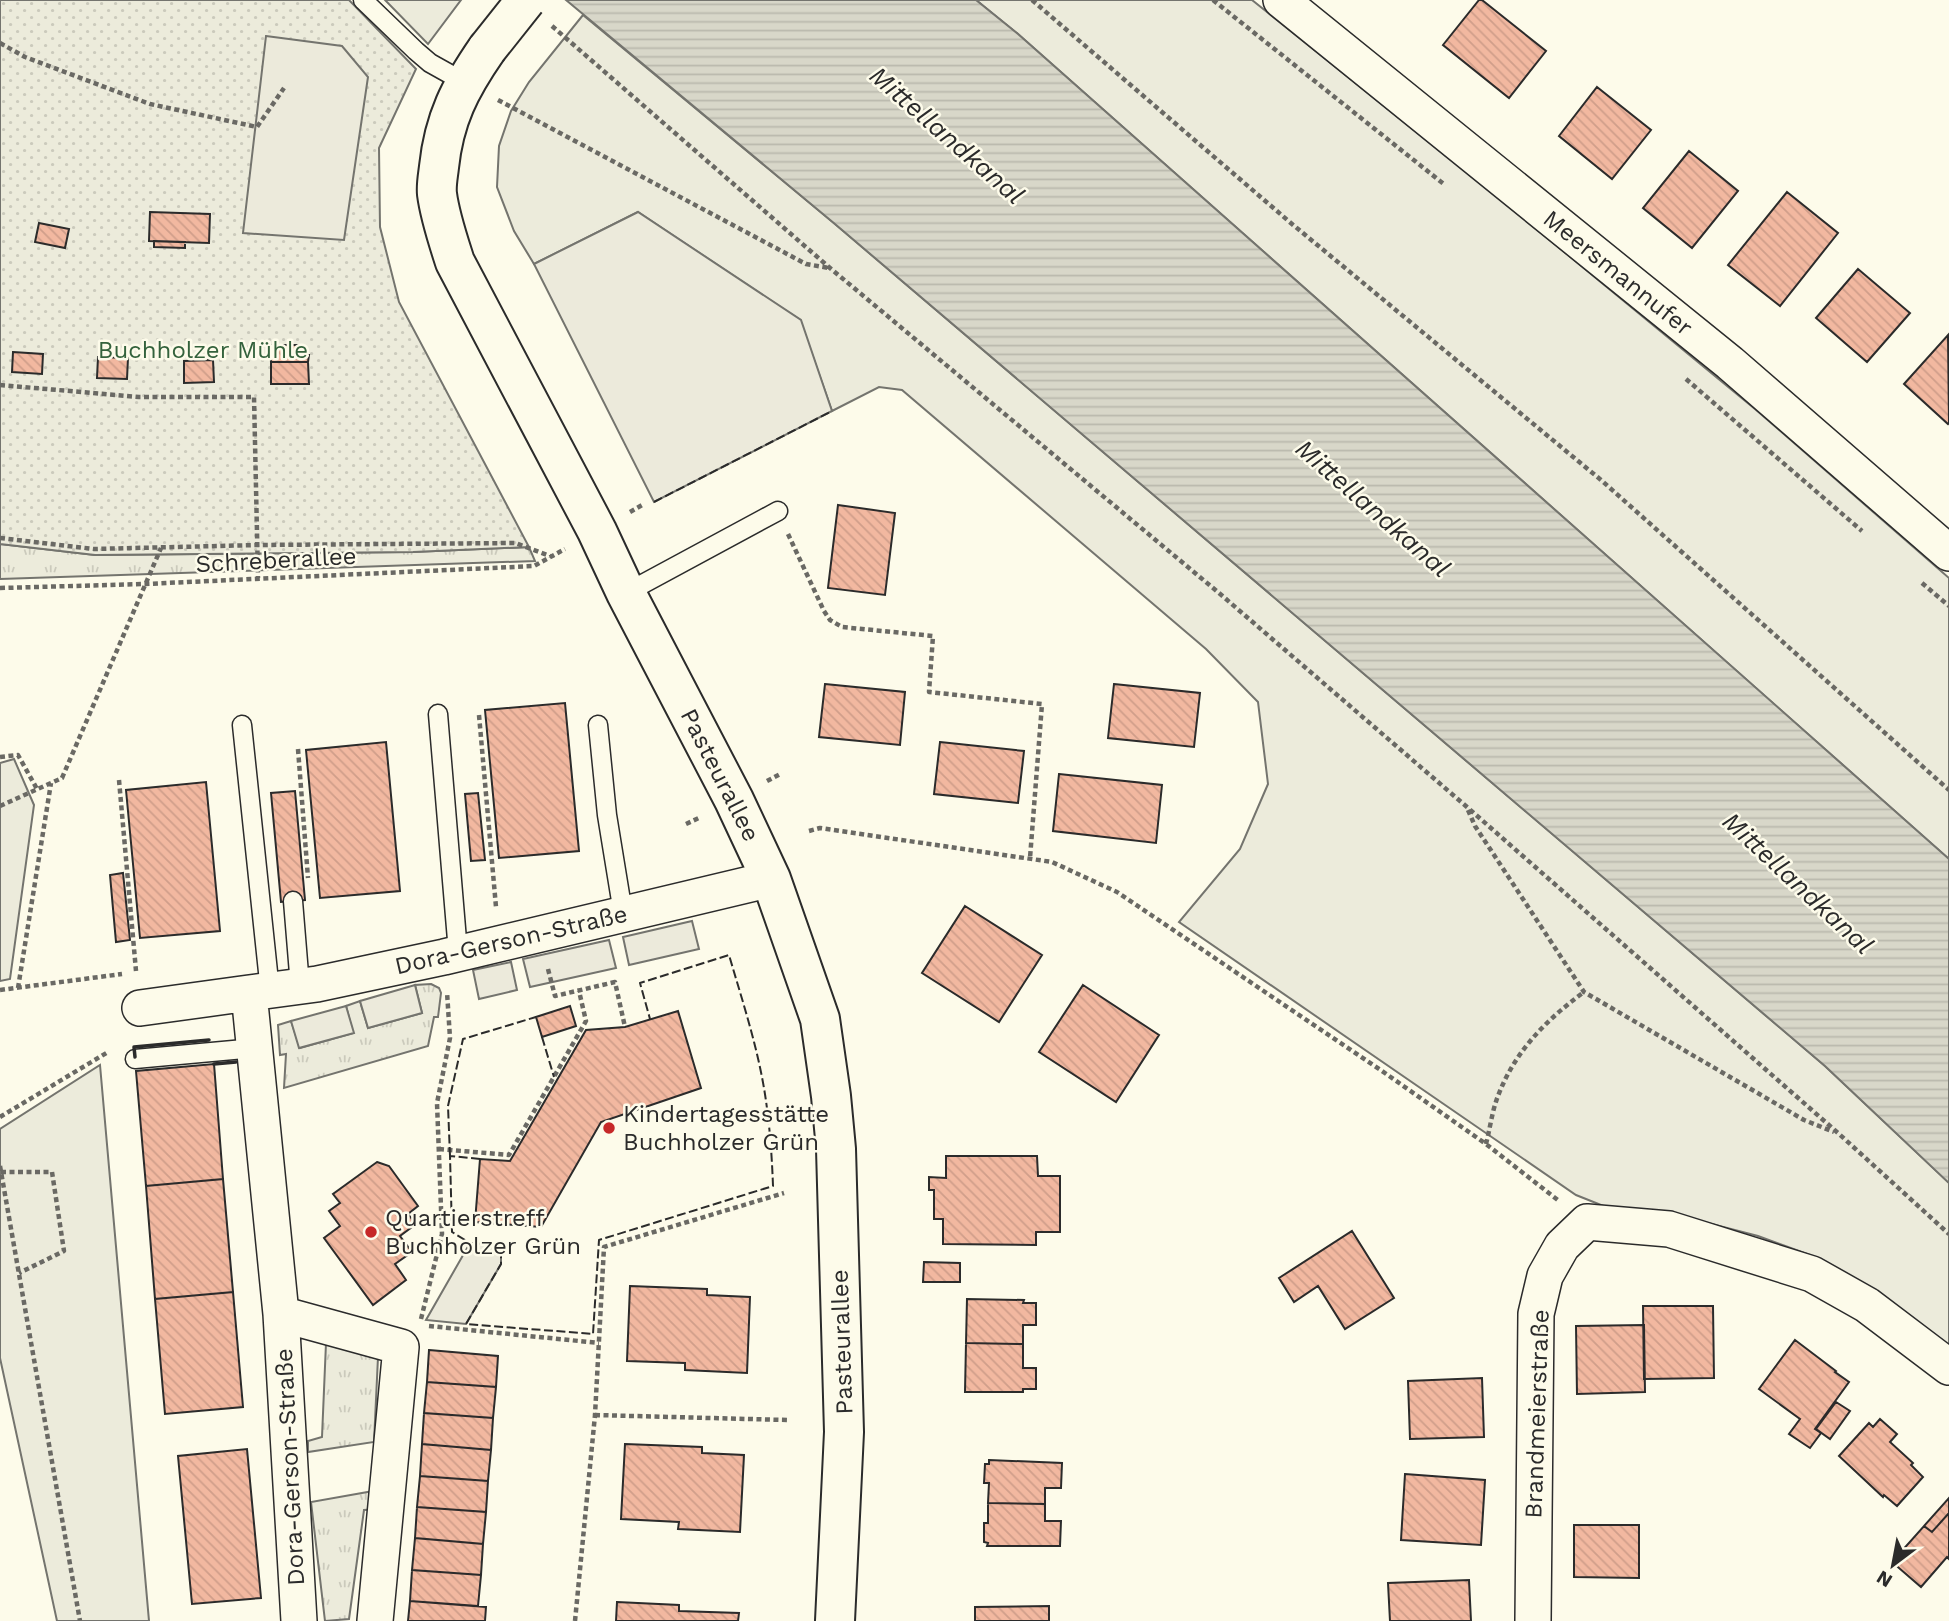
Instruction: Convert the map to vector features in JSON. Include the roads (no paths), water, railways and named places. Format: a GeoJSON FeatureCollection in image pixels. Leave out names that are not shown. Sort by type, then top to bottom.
{"type":"FeatureCollection","features":[{"type":"Feature","properties":{"kind":"street","name":"Meersmannufer"},"geometry":{"type":"LineString","coordinates":[[1281,0],[1730,363],[1949,553]]}},
{"type":"Feature","properties":{"kind":"street","name":"Pasteurallee"},"geometry":{"type":"LineString","coordinates":[[538,12],[487,48],[464,82],[448,120],[440,156],[437,192],[444,228],[455,262],[597,531],[771,878],[820,1019],[836,1149],[844,1432],[835,1621]]}},
{"type":"Feature","properties":{"kind":"street","name":"Dora-Gerson-Straße"},"geometry":{"type":"LineString","coordinates":[[140,1008],[273,990],[451,954],[771,878]]}},
{"type":"Feature","properties":{"kind":"street","name":"Dora-Gerson-Straße"},"geometry":{"type":"LineString","coordinates":[[273,990],[255,1048],[281,1314],[299,1621]]}},
{"type":"Feature","properties":{"kind":"street","name":"Brandmeierstraße"},"geometry":{"type":"LineString","coordinates":[[1533,1621],[1536,1314],[1545,1276],[1562,1246],[1587,1222],[1669,1229],[1812,1274],[1867,1305],[1949,1367]]}},
{"type":"Feature","properties":{"kind":"street","name":"Dora-Gerson-Straße"},"geometry":{"type":"LineString","coordinates":[[281,1314],[401,1347],[375,1621]]}},
{"type":"Feature","properties":{"kind":"lane"},"geometry":{"type":"LineString","coordinates":[[363,0],[430,63],[464,82]]}},
{"type":"Feature","properties":{"kind":"lane"},"geometry":{"type":"LineString","coordinates":[[626,593],[778,511]]}},
{"type":"Feature","properties":{"kind":"lane"},"geometry":{"type":"LineString","coordinates":[[438,714],[451,954]]}},
{"type":"Feature","properties":{"kind":"lane"},"geometry":{"type":"LineString","coordinates":[[242,725],[273,990]]}},
{"type":"Feature","properties":{"kind":"lane"},"geometry":{"type":"LineString","coordinates":[[598,725],[607,815],[623,913]]}},
{"type":"Feature","properties":{"kind":"lane"},"geometry":{"type":"LineString","coordinates":[[273,990],[293,901]]}},
{"type":"Feature","properties":{"kind":"lane"},"geometry":{"type":"LineString","coordinates":[[135,1059],[255,1048]]}},
{"type":"Feature","properties":{"kind":"water","name":"Mittellandkanal"},"geometry":{"type":"Polygon","coordinates":[[[566,0],[976,0],[1018,34],[1949,859],[1949,1183],[1825,1066],[835,224],[566,0]]]}},
{"type":"Feature","properties":{"kind":"place","name":"Kindertagesstätte Buchholzer Grün"},"geometry":{"type":"Point","coordinates":[609,1128]}},
{"type":"Feature","properties":{"kind":"place","name":"Quartierstreff Buchholzer Grün"},"geometry":{"type":"Point","coordinates":[371,1232]}},
{"type":"Feature","properties":{"kind":"park label","name":"Buchholzer Mühle"},"geometry":{"type":"Point","coordinates":[203,350]}}]}
